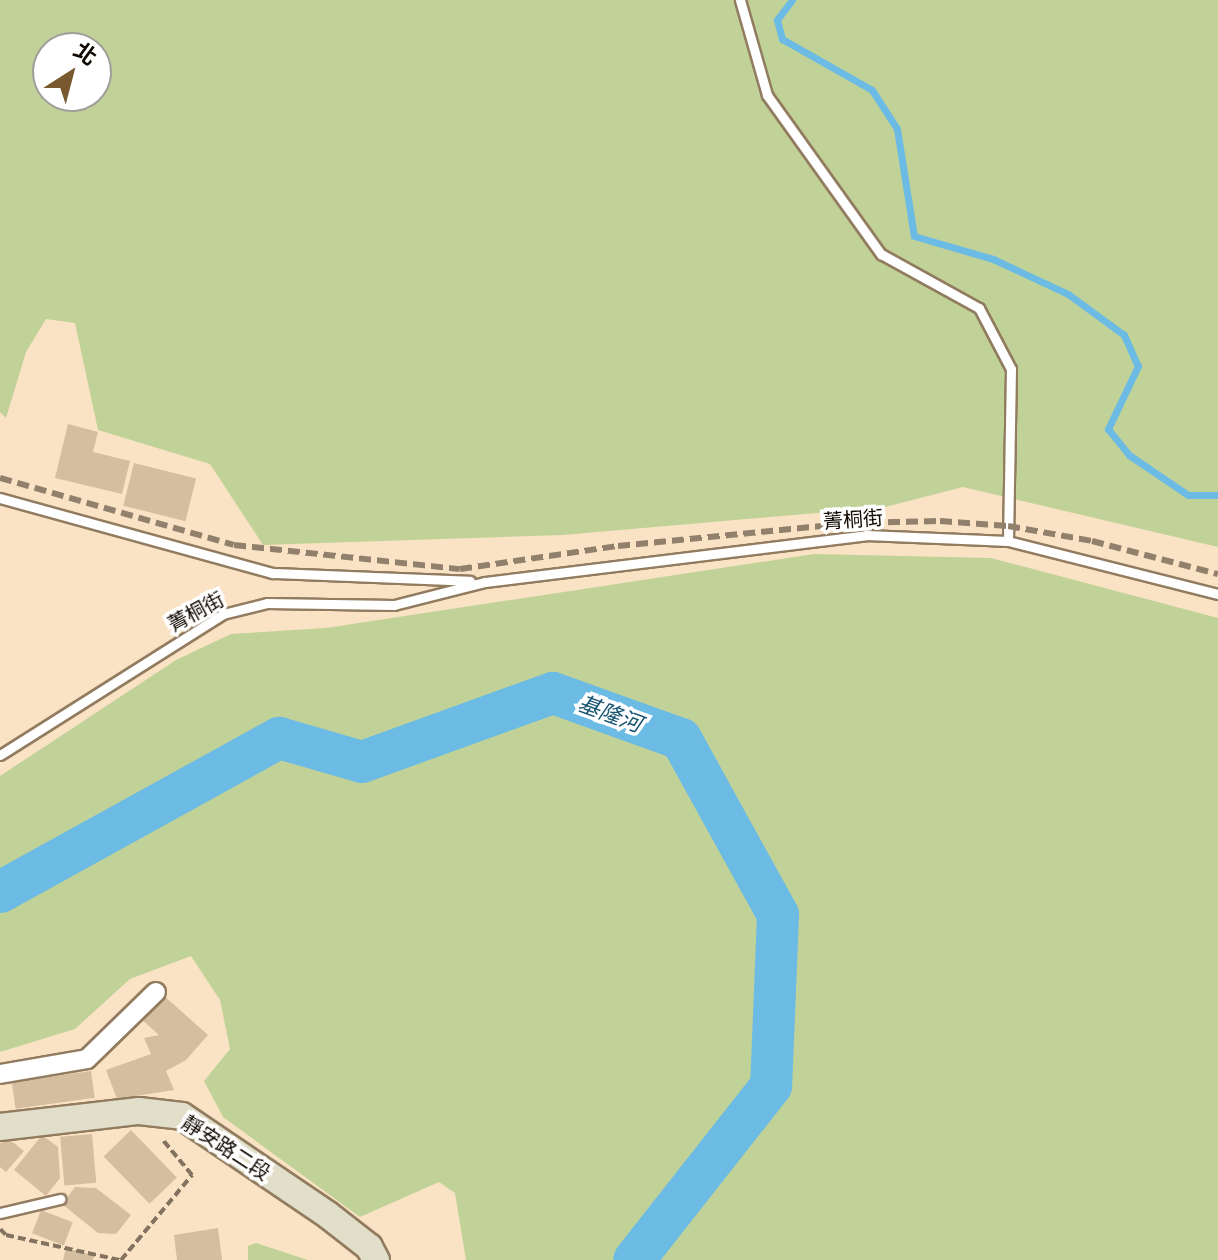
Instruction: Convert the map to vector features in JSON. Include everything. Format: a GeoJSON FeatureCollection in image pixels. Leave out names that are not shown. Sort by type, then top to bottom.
{"type":"FeatureCollection","features":[{"type":"Feature","properties":{"kind":"main road","name":"靜安路二段"},"geometry":{"type":"LineString","coordinates":[[0,1127],[139,1111],[182,1116],[348,1231],[376,1260]]}},
{"type":"Feature","properties":{"kind":"street"},"geometry":{"type":"LineString","coordinates":[[0,1074],[87,1059],[156,992]]}},
{"type":"Feature","properties":{"kind":"lane"},"geometry":{"type":"LineString","coordinates":[[740,0],[767,95],[881,254],[979,308],[1011,369],[1008,541]]}},
{"type":"Feature","properties":{"kind":"lane","name":"菁桐街"},"geometry":{"type":"LineString","coordinates":[[0,498],[273,573],[485,582]]}},
{"type":"Feature","properties":{"kind":"lane","name":"菁桐街"},"geometry":{"type":"LineString","coordinates":[[0,755],[223,614],[267,603],[394,605],[485,582],[866,535],[1008,541],[1218,594]]}},
{"type":"Feature","properties":{"kind":"lane"},"geometry":{"type":"LineString","coordinates":[[0,1213],[60,1199]]}},
{"type":"Feature","properties":{"kind":"path"},"geometry":{"type":"LineString","coordinates":[[0,1229],[6,1235],[120,1260],[192,1175],[139,1111]]}},
{"type":"Feature","properties":{"kind":"green space"},"geometry":{"type":"Polygon","coordinates":[[[0,0],[1218,0],[1218,547],[963,487],[885,507],[563,535],[263,545],[210,464],[98,430],[75,323],[46,319],[26,352],[6,418],[0,412],[0,0]]]}},
{"type":"Feature","properties":{"kind":"green space"},"geometry":{"type":"Polygon","coordinates":[[[814,554],[991,558],[1218,618],[1218,1260],[466,1260],[455,1193],[439,1182],[360,1217],[223,1117],[204,1081],[230,1049],[220,1000],[191,956],[130,979],[75,1029],[0,1052],[0,776],[176,660],[231,634],[326,628],[814,554]]]}},
{"type":"Feature","properties":{"kind":"green space"},"geometry":{"type":"Polygon","coordinates":[[[256,1243],[308,1260],[248,1260],[248,1246],[256,1243]]]}},
{"type":"Feature","properties":{"kind":"building"},"geometry":{"type":"Polygon","coordinates":[[[68,424],[98,432],[93,452],[130,461],[122,494],[55,478],[68,424]]]}},
{"type":"Feature","properties":{"kind":"building"},"geometry":{"type":"Polygon","coordinates":[[[134,463],[196,478],[185,521],[123,506],[134,463]]]}},
{"type":"Feature","properties":{"kind":"building"},"geometry":{"type":"Polygon","coordinates":[[[162,994],[208,1035],[186,1060],[166,1071],[174,1090],[117,1099],[106,1070],[151,1054],[144,1038],[159,1035],[140,1018],[162,994]]]}},
{"type":"Feature","properties":{"kind":"building"},"geometry":{"type":"Polygon","coordinates":[[[91,1071],[95,1098],[16,1109],[12,1082],[91,1071]]]}},
{"type":"Feature","properties":{"kind":"building"},"geometry":{"type":"Polygon","coordinates":[[[131,1130],[177,1177],[150,1204],[104,1156],[131,1130]]]}},
{"type":"Feature","properties":{"kind":"building"},"geometry":{"type":"Polygon","coordinates":[[[92,1134],[96,1183],[64,1186],[60,1137],[92,1134]]]}},
{"type":"Feature","properties":{"kind":"building"},"geometry":{"type":"Polygon","coordinates":[[[42,1135],[58,1147],[60,1178],[46,1196],[14,1170],[42,1135]]]}},
{"type":"Feature","properties":{"kind":"building"},"geometry":{"type":"Polygon","coordinates":[[[10,1140],[24,1151],[6,1172],[0,1167],[0,1143],[10,1140]]]}},
{"type":"Feature","properties":{"kind":"building"},"geometry":{"type":"Polygon","coordinates":[[[75,1187],[96,1188],[131,1215],[116,1234],[98,1233],[62,1204],[75,1187]]]}},
{"type":"Feature","properties":{"kind":"building"},"geometry":{"type":"Polygon","coordinates":[[[41,1210],[73,1222],[64,1246],[32,1233],[41,1210]]]}},
{"type":"Feature","properties":{"kind":"building"},"geometry":{"type":"Polygon","coordinates":[[[218,1228],[222,1260],[177,1260],[174,1235],[218,1228]]]}},
{"type":"Feature","properties":{"kind":"building"},"geometry":{"type":"Polygon","coordinates":[[[66,1248],[94,1255],[93,1260],[63,1260],[66,1248]]]}},
{"type":"Feature","properties":{"kind":"waterway"},"geometry":{"type":"LineString","coordinates":[[792,0],[777,20],[782,39],[872,90],[897,129],[914,236],[993,259],[1068,294],[1124,335],[1138,366],[1108,429],[1129,455],[1188,495],[1218,495]]}},
{"type":"Feature","properties":{"kind":"waterway","name":"基隆河"},"geometry":{"type":"LineString","coordinates":[[0,892],[279,738],[362,762],[553,693],[681,739],[778,915],[771,1086],[634,1260]]}},
{"type":"Feature","properties":{"kind":"railway"},"geometry":{"type":"LineString","coordinates":[[0,478],[234,545],[460,569],[618,546],[852,523],[940,521],[1008,526],[1092,541],[1218,574]]}}]}
